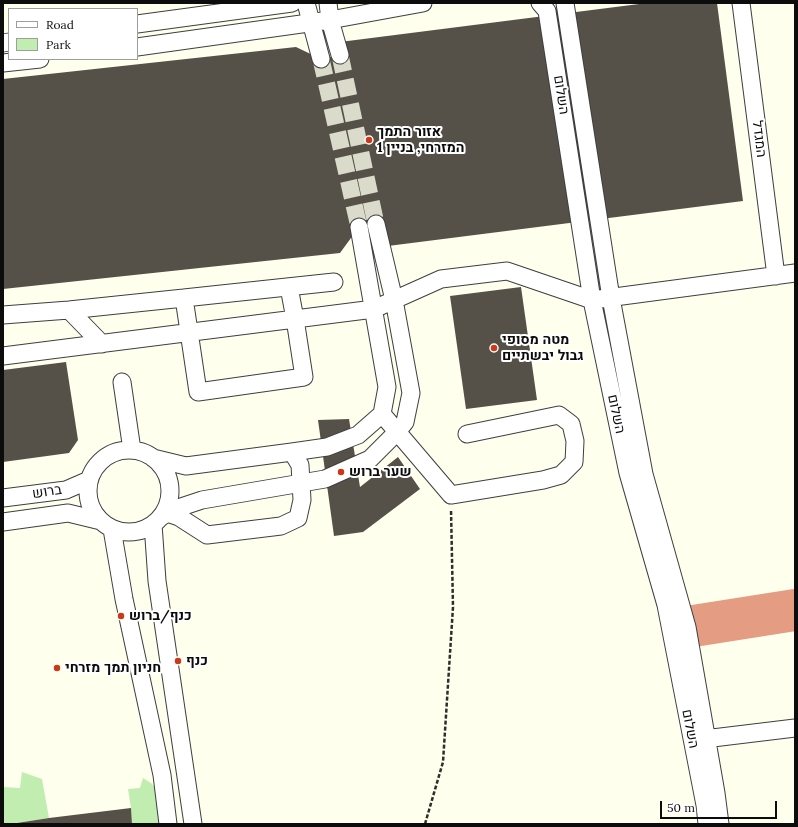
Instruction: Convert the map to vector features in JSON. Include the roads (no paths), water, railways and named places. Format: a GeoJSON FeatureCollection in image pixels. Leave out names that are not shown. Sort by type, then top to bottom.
{"type":"FeatureCollection","features":[{"type":"Feature","properties":{"kind":"street"},"geometry":{"type":"LineString","coordinates":[[138,24],[292,3]]}},
{"type":"Feature","properties":{"kind":"street"},"geometry":{"type":"LineString","coordinates":[[306,3],[321,59]]}},
{"type":"Feature","properties":{"kind":"street"},"geometry":{"type":"LineString","coordinates":[[328,3],[330,20],[340,55]]}},
{"type":"Feature","properties":{"kind":"street"},"geometry":{"type":"LineString","coordinates":[[138,46],[330,20],[423,3]]}},
{"type":"Feature","properties":{"kind":"street","name":"השלום"},"geometry":{"type":"LineString","coordinates":[[540,3],[547,11],[592,300],[628,473],[666,605],[700,740],[707,824]]}},
{"type":"Feature","properties":{"kind":"street"},"geometry":{"type":"LineString","coordinates":[[565,3],[611,298],[644,474],[687,627],[700,740],[716,793],[720,824]]}},
{"type":"Feature","properties":{"kind":"street","name":"המגדל"},"geometry":{"type":"LineString","coordinates":[[741,3],[776,276]]}},
{"type":"Feature","properties":{"kind":"street"},"geometry":{"type":"LineString","coordinates":[[3,63],[31,60]]}},
{"type":"Feature","properties":{"kind":"street"},"geometry":{"type":"LineString","coordinates":[[3,522],[68,513],[126,532],[140,531],[172,510],[202,500],[324,479],[370,459],[398,432],[405,422],[411,393],[394,300],[376,224]]}},
{"type":"Feature","properties":{"kind":"street"},"geometry":{"type":"LineString","coordinates":[[168,824],[162,775],[124,599],[106,525],[94,512],[89,502],[89,480],[94,470],[106,457],[121,451],[132,450],[153,458],[186,466],[292,452],[327,447],[358,435],[382,414],[387,387],[359,227]]}},
{"type":"Feature","properties":{"kind":"street"},"geometry":{"type":"LineString","coordinates":[[3,356],[374,309],[441,279],[507,271],[592,300],[795,273]]}},
{"type":"Feature","properties":{"kind":"street"},"geometry":{"type":"LineString","coordinates":[[3,315],[70,310],[334,282]]}},
{"type":"Feature","properties":{"kind":"street"},"geometry":{"type":"LineString","coordinates":[[184,298],[198,392],[304,377],[296,320],[289,287]]}},
{"type":"Feature","properties":{"kind":"street"},"geometry":{"type":"LineString","coordinates":[[70,310],[102,344]]}},
{"type":"Feature","properties":{"kind":"street"},"geometry":{"type":"LineString","coordinates":[[122,382],[132,450]]}},
{"type":"Feature","properties":{"kind":"street"},"geometry":{"type":"LineString","coordinates":[[382,414],[451,495],[543,480],[561,475],[574,462],[575,441],[571,424],[559,415],[467,434]]}},
{"type":"Feature","properties":{"kind":"street"},"geometry":{"type":"LineString","coordinates":[[160,518],[179,517],[207,535],[281,526],[298,518],[302,500],[302,484],[300,465],[292,452]]}},
{"type":"Feature","properties":{"kind":"street"},"geometry":{"type":"LineString","coordinates":[[153,458],[161,466],[167,476],[170,486],[170,497],[160,518],[157,581],[193,824]]}},
{"type":"Feature","properties":{"kind":"street","name":"ברוש"},"geometry":{"type":"LineString","coordinates":[[3,498],[66,490],[89,480]]}},
{"type":"Feature","properties":{"kind":"street"},"geometry":{"type":"LineString","coordinates":[[700,740],[795,728]]}},
{"type":"Feature","properties":{"kind":"tunnel"},"geometry":{"type":"LineString","coordinates":[[340,55],[376,224]]}},
{"type":"Feature","properties":{"kind":"tunnel"},"geometry":{"type":"LineString","coordinates":[[321,59],[359,227]]}},
{"type":"Feature","properties":{"kind":"place","name":"אזור התמך המזרחי, בניין 1"},"geometry":{"type":"Point","coordinates":[369,140]}},
{"type":"Feature","properties":{"kind":"place","name":"מטה מסופי גבול יבשתיים"},"geometry":{"type":"Point","coordinates":[494,348]}},
{"type":"Feature","properties":{"kind":"place","name":"שער ברוש"},"geometry":{"type":"Point","coordinates":[341,472]}},
{"type":"Feature","properties":{"kind":"place","name":"כנף/ברוש"},"geometry":{"type":"Point","coordinates":[121,616]}},
{"type":"Feature","properties":{"kind":"place","name":"כנף"},"geometry":{"type":"Point","coordinates":[178,661]}},
{"type":"Feature","properties":{"kind":"place","name":"חניון תמך מזרחי"},"geometry":{"type":"Point","coordinates":[57,668]}}]}
